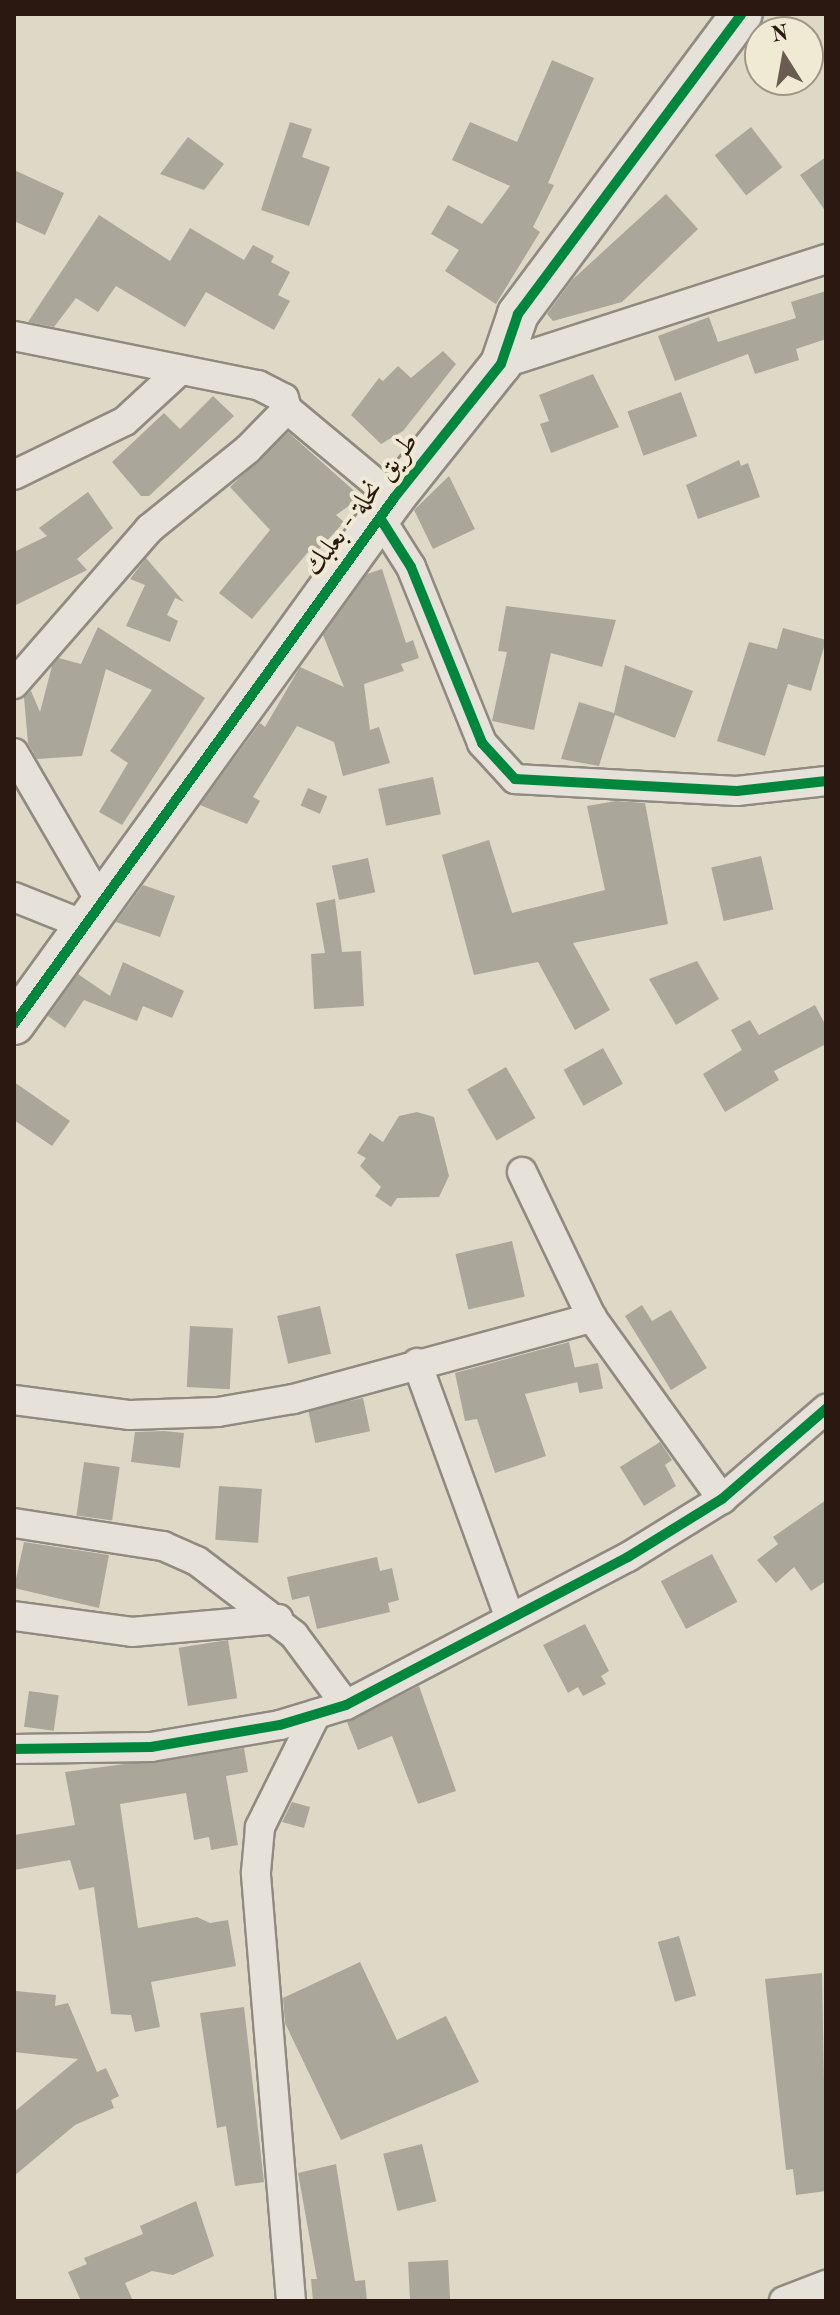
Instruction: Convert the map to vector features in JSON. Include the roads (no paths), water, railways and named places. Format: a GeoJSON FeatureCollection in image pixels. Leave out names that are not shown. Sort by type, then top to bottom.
{"type":"FeatureCollection","features":[{"type":"Feature","properties":{"kind":"street","name":"طريق نحلة - بعلبك"},"geometry":{"type":"LineString","coordinates":[[14,1024],[96,916],[387,508],[501,364],[518,314],[742,14]]}},
{"type":"Feature","properties":{"kind":"street"},"geometry":{"type":"LineString","coordinates":[[501,364],[826,259]]}},
{"type":"Feature","properties":{"kind":"street"},"geometry":{"type":"LineString","coordinates":[[14,336],[177,373],[258,385],[284,398],[287,409],[387,508],[482,743],[515,779],[737,791],[826,781]]}},
{"type":"Feature","properties":{"kind":"street"},"geometry":{"type":"LineString","coordinates":[[14,475],[125,421],[177,373]]}},
{"type":"Feature","properties":{"kind":"street"},"geometry":{"type":"LineString","coordinates":[[14,684],[149,529],[248,449],[287,409]]}},
{"type":"Feature","properties":{"kind":"street"},"geometry":{"type":"LineString","coordinates":[[14,753],[96,916]]}},
{"type":"Feature","properties":{"kind":"street"},"geometry":{"type":"LineString","coordinates":[[14,897],[96,916]]}},
{"type":"Feature","properties":{"kind":"street"},"geometry":{"type":"LineString","coordinates":[[522,1172],[592,1318],[722,1499]]}},
{"type":"Feature","properties":{"kind":"street"},"geometry":{"type":"LineString","coordinates":[[14,1400],[130,1415],[218,1412],[293,1399],[592,1318]]}},
{"type":"Feature","properties":{"kind":"street"},"geometry":{"type":"LineString","coordinates":[[417,1363],[510,1619]]}},
{"type":"Feature","properties":{"kind":"street"},"geometry":{"type":"LineString","coordinates":[[14,1749],[151,1747],[316,1714],[346,1705],[510,1619],[722,1499],[826,1409]]}},
{"type":"Feature","properties":{"kind":"street"},"geometry":{"type":"LineString","coordinates":[[14,1523],[163,1546],[226,1578],[278,1619],[346,1705]]}},
{"type":"Feature","properties":{"kind":"street"},"geometry":{"type":"LineString","coordinates":[[14,1616],[132,1632],[278,1619]]}},
{"type":"Feature","properties":{"kind":"street"},"geometry":{"type":"LineString","coordinates":[[291,2301],[256,1872],[260,1827],[316,1714]]}},
{"type":"Feature","properties":{"kind":"street"},"geometry":{"type":"LineString","coordinates":[[784,2301],[826,2285]]}}]}
